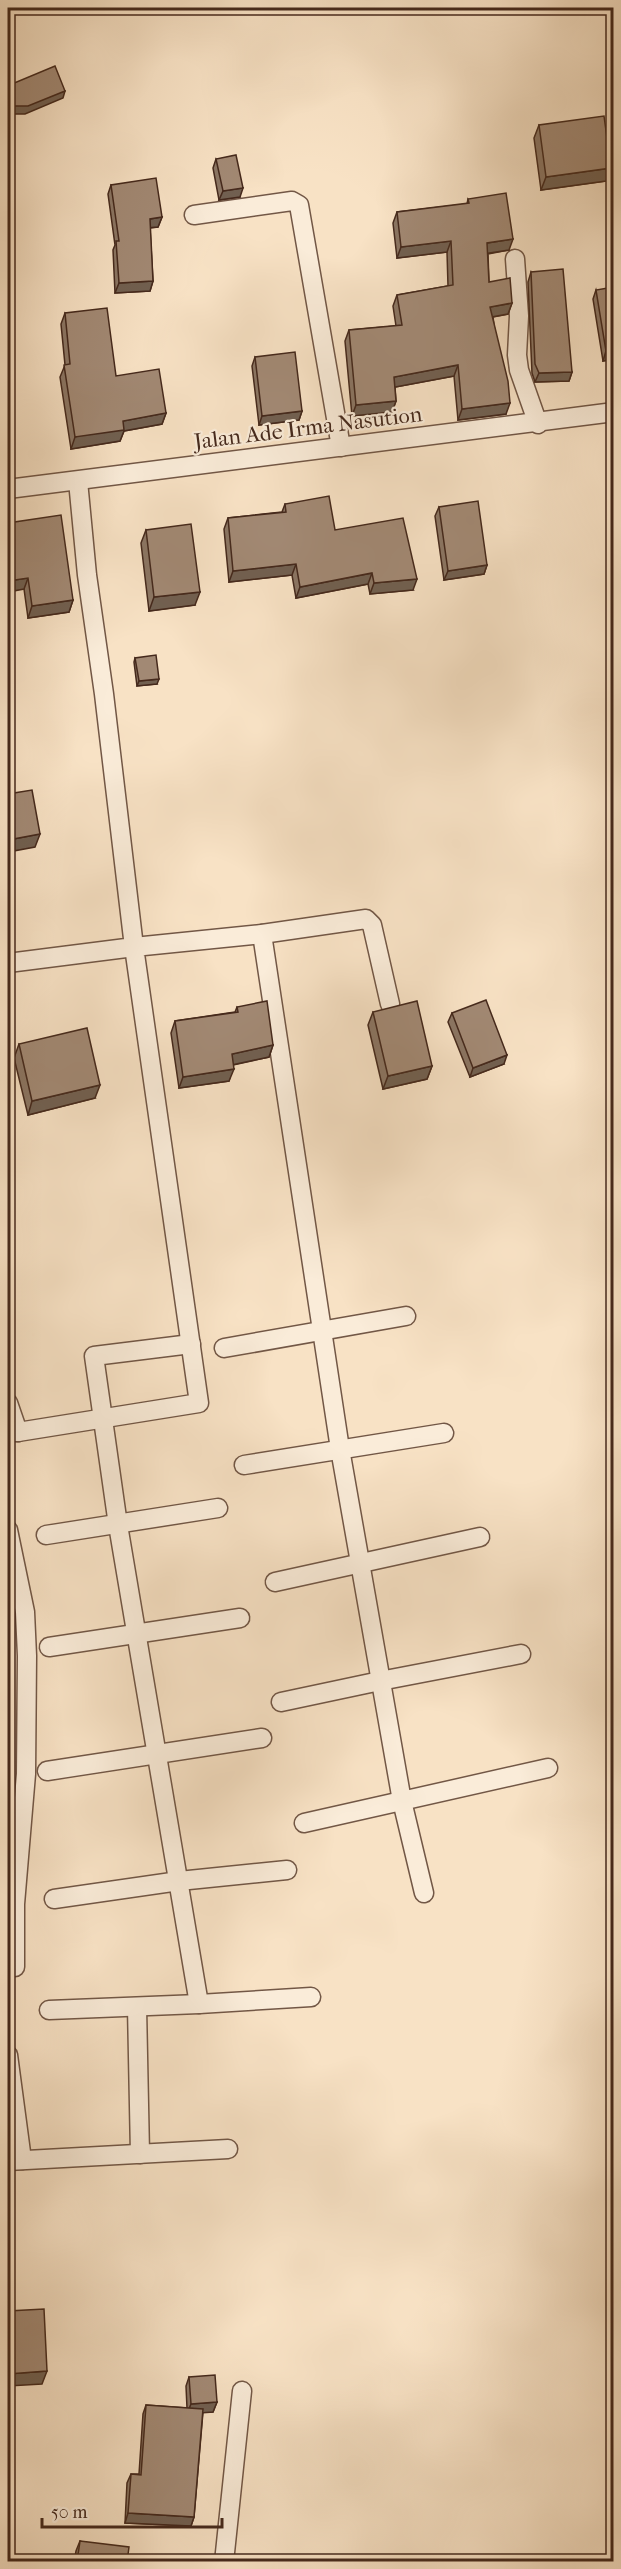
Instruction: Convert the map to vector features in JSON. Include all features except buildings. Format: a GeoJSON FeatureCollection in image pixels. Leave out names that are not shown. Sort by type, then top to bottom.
{"type":"FeatureCollection","features":[{"type":"Feature","properties":{"kind":"street"},"geometry":{"type":"LineString","coordinates":[[194,215],[291,201],[299,205],[341,447]]}},
{"type":"Feature","properties":{"kind":"street"},"geometry":{"type":"LineString","coordinates":[[515,259],[519,370],[538,423]]}},
{"type":"Feature","properties":{"kind":"street","name":"Jalan Ade Irma Nasution"},"geometry":{"type":"LineString","coordinates":[[8,489],[614,412]]}},
{"type":"Feature","properties":{"kind":"street"},"geometry":{"type":"LineString","coordinates":[[8,1403],[13,1432],[200,1403],[134,947],[104,694],[87,575],[78,481]]}},
{"type":"Feature","properties":{"kind":"street"},"geometry":{"type":"LineString","coordinates":[[8,963],[262,934],[366,919],[372,925],[390,1004]]}},
{"type":"Feature","properties":{"kind":"street"},"geometry":{"type":"LineString","coordinates":[[262,934],[340,1449],[402,1801],[424,1893]]}},
{"type":"Feature","properties":{"kind":"street"},"geometry":{"type":"LineString","coordinates":[[224,1348],[406,1317]]}},
{"type":"Feature","properties":{"kind":"street"},"geometry":{"type":"LineString","coordinates":[[190,1344],[94,1356],[118,1525],[199,2004]]}},
{"type":"Feature","properties":{"kind":"street"},"geometry":{"type":"LineString","coordinates":[[244,1465],[444,1433]]}},
{"type":"Feature","properties":{"kind":"street"},"geometry":{"type":"LineString","coordinates":[[46,1535],[218,1508]]}},
{"type":"Feature","properties":{"kind":"street"},"geometry":{"type":"LineString","coordinates":[[8,1530],[25,1612],[27,1656],[26,1773],[15,1904],[15,1967]]}},
{"type":"Feature","properties":{"kind":"street"},"geometry":{"type":"LineString","coordinates":[[275,1582],[480,1536]]}},
{"type":"Feature","properties":{"kind":"street"},"geometry":{"type":"LineString","coordinates":[[50,1647],[240,1618]]}},
{"type":"Feature","properties":{"kind":"street"},"geometry":{"type":"LineString","coordinates":[[281,1702],[521,1654]]}},
{"type":"Feature","properties":{"kind":"street"},"geometry":{"type":"LineString","coordinates":[[47,1771],[262,1738]]}},
{"type":"Feature","properties":{"kind":"street"},"geometry":{"type":"LineString","coordinates":[[304,1823],[548,1768]]}},
{"type":"Feature","properties":{"kind":"street"},"geometry":{"type":"LineString","coordinates":[[54,1899],[178,1881],[287,1870]]}},
{"type":"Feature","properties":{"kind":"street"},"geometry":{"type":"LineString","coordinates":[[49,2010],[311,1997]]}},
{"type":"Feature","properties":{"kind":"street"},"geometry":{"type":"LineString","coordinates":[[137,2007],[140,2154]]}},
{"type":"Feature","properties":{"kind":"street"},"geometry":{"type":"LineString","coordinates":[[8,2055],[15,2160],[228,2149]]}},
{"type":"Feature","properties":{"kind":"street"},"geometry":{"type":"LineString","coordinates":[[224,2562],[242,2391]]}}]}
